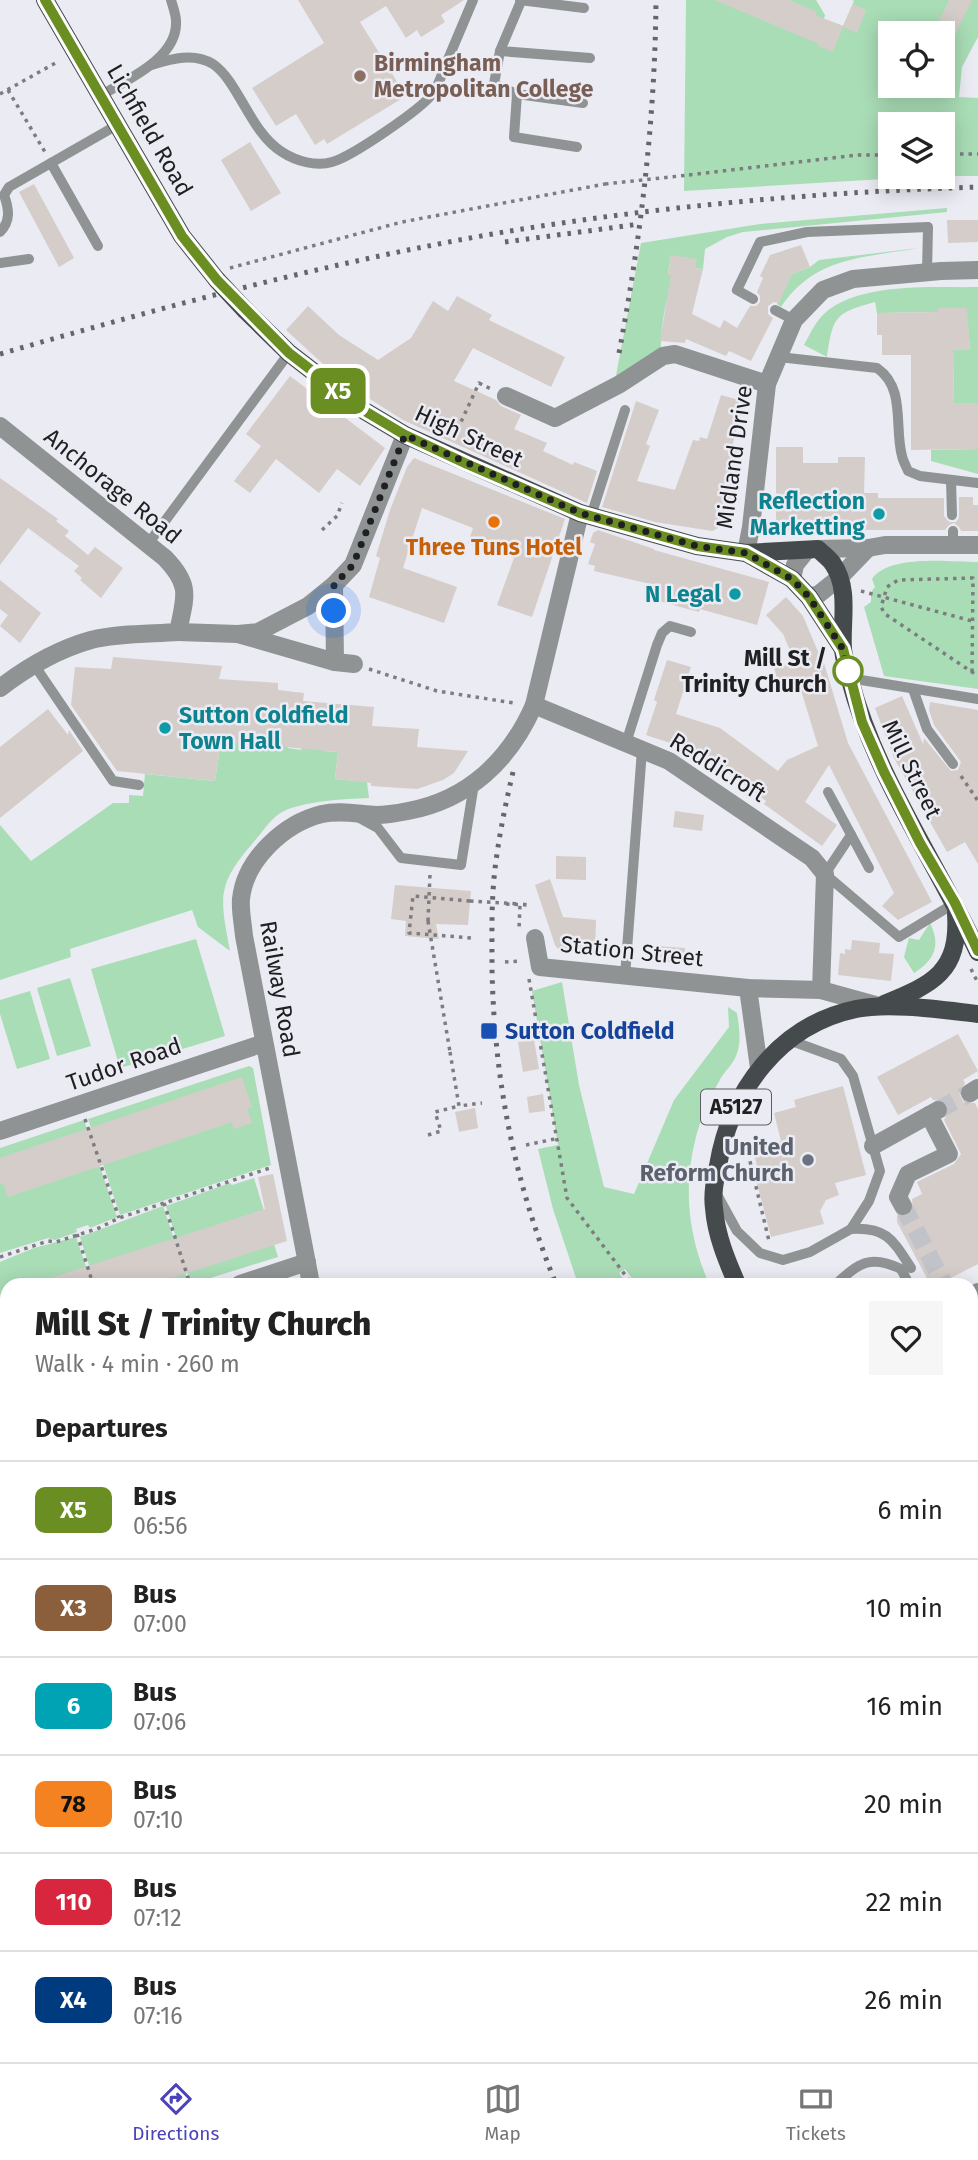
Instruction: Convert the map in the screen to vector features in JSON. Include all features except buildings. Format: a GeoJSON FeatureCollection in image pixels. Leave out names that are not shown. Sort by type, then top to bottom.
{"type":"FeatureCollection","features":[{"type":"Feature","properties":{"kind":"main road","name":"Lichfield Road"},"geometry":{"type":"LineString","coordinates":[[46,0],[182,236],[214,276]]}},
{"type":"Feature","properties":{"kind":"main road","name":"High Street"},"geometry":{"type":"LineString","coordinates":[[214,276],[289,353],[363,410],[405,435],[446,454],[585,515],[685,543],[746,553],[812,550]]}},
{"type":"Feature","properties":{"kind":"main road"},"geometry":{"type":"LineString","coordinates":[[812,550],[833,564],[840,582]]}},
{"type":"Feature","properties":{"kind":"main road","name":"High Street"},"geometry":{"type":"LineString","coordinates":[[746,553],[792,579]]}},
{"type":"Feature","properties":{"kind":"main road","name":"Mill Street"},"geometry":{"type":"LineString","coordinates":[[792,579],[809,597],[843,649]]}},
{"type":"Feature","properties":{"kind":"main road","name":"Mill Street"},"geometry":{"type":"LineString","coordinates":[[840,582],[844,611],[843,649],[862,722],[884,772],[920,843],[955,903],[978,952]]}},
{"type":"Feature","properties":{"kind":"main road","name":"Mill Street"},"geometry":{"type":"LineString","coordinates":[[955,903],[978,927]]}},
{"type":"Feature","properties":{"kind":"main road","name":"Mill Street"},"geometry":{"type":"LineString","coordinates":[[879,1006],[919,990],[940,973],[951,957],[956,942],[955,903]]}},
{"type":"Feature","properties":{"kind":"main road","name":"A5127"},"geometry":{"type":"LineString","coordinates":[[735,1278],[718,1230],[713,1208],[714,1189],[722,1142],[730,1119],[759,1068],[789,1040],[827,1018],[856,1009],[879,1006],[978,1014]]}},
{"type":"Feature","properties":{"kind":"street","name":"Midland Drive"},"geometry":{"type":"LineString","coordinates":[[746,553],[767,384],[794,320],[823,290],[853,279],[978,270]]}},
{"type":"Feature","properties":{"kind":"street"},"geometry":{"type":"LineString","coordinates":[[506,396],[555,418],[620,384],[663,356],[675,354],[767,384]]}},
{"type":"Feature","properties":{"kind":"street","name":"Anchorage Road"},"geometry":{"type":"LineString","coordinates":[[0,426],[165,558],[183,579],[184,598],[178,632]]}},
{"type":"Feature","properties":{"kind":"street"},"geometry":{"type":"LineString","coordinates":[[0,688],[48,657],[92,640],[178,632],[258,632],[308,606],[353,565],[405,435]]}},
{"type":"Feature","properties":{"kind":"street","name":"Railway Road"},"geometry":{"type":"LineString","coordinates":[[310,1278],[244,936],[242,899],[247,874],[267,846],[295,825],[322,814],[379,815],[410,811],[444,800],[474,784],[505,756],[522,732],[534,705],[585,515]]}},
{"type":"Feature","properties":{"kind":"street","name":"High Street"},"geometry":{"type":"LineString","coordinates":[[812,550],[868,548],[953,538],[978,545]]}},
{"type":"Feature","properties":{"kind":"street"},"geometry":{"type":"LineString","coordinates":[[809,597],[840,582],[868,548]]}},
{"type":"Feature","properties":{"kind":"street"},"geometry":{"type":"LineString","coordinates":[[792,579],[795,565],[812,550]]}},
{"type":"Feature","properties":{"kind":"street"},"geometry":{"type":"LineString","coordinates":[[334,585],[335,662]]}},
{"type":"Feature","properties":{"kind":"street"},"geometry":{"type":"LineString","coordinates":[[238,634],[335,662],[354,664]]}},
{"type":"Feature","properties":{"kind":"street","name":"Reddicroft"},"geometry":{"type":"LineString","coordinates":[[534,705],[669,761],[812,858],[825,874]]}},
{"type":"Feature","properties":{"kind":"street"},"geometry":{"type":"LineString","coordinates":[[821,990],[825,874]]}},
{"type":"Feature","properties":{"kind":"street","name":"Station Street"},"geometry":{"type":"LineString","coordinates":[[527,934],[540,967],[748,988],[821,990],[879,1006]]}},
{"type":"Feature","properties":{"kind":"street"},"geometry":{"type":"LineString","coordinates":[[748,988],[759,1068]]}},
{"type":"Feature","properties":{"kind":"street","name":"Tudor Road"},"geometry":{"type":"LineString","coordinates":[[0,1131],[264,1043]]}},
{"type":"Feature","properties":{"kind":"street"},"geometry":{"type":"LineString","coordinates":[[873,1146],[933,1113],[949,1154],[908,1174],[898,1197],[902,1206]]}},
{"type":"Feature","properties":{"kind":"street"},"geometry":{"type":"LineString","coordinates":[[258,1278],[307,1262]]}},
{"type":"Feature","properties":{"kind":"lane"},"geometry":{"type":"LineString","coordinates":[[102,95],[151,65],[171,44],[177,22],[171,0]]}},
{"type":"Feature","properties":{"kind":"lane"},"geometry":{"type":"LineString","coordinates":[[151,65],[185,57],[195,57],[212,64],[222,72],[262,134],[281,151],[298,160],[318,164],[334,162],[404,119],[421,107],[434,92],[473,0]]}},
{"type":"Feature","properties":{"kind":"lane"},"geometry":{"type":"LineString","coordinates":[[583,103],[517,94],[494,83],[500,51],[520,0],[584,8]]}},
{"type":"Feature","properties":{"kind":"lane"},"geometry":{"type":"LineString","coordinates":[[500,51],[590,58]]}},
{"type":"Feature","properties":{"kind":"lane"},"geometry":{"type":"LineString","coordinates":[[517,94],[514,137],[577,147]]}},
{"type":"Feature","properties":{"kind":"lane"},"geometry":{"type":"LineString","coordinates":[[0,232],[8,222],[9,209],[4,195],[9,187],[119,124]]}},
{"type":"Feature","properties":{"kind":"lane"},"geometry":{"type":"LineString","coordinates":[[51,163],[98,246]]}},
{"type":"Feature","properties":{"kind":"lane"},"geometry":{"type":"LineString","coordinates":[[753,299],[737,290],[760,242],[807,232],[928,227],[928,272]]}},
{"type":"Feature","properties":{"kind":"lane"},"geometry":{"type":"LineString","coordinates":[[0,263],[29,258]]}},
{"type":"Feature","properties":{"kind":"lane"},"geometry":{"type":"LineString","coordinates":[[775,310],[794,320]]}},
{"type":"Feature","properties":{"kind":"lane"},"geometry":{"type":"LineString","coordinates":[[148,544],[289,353]]}},
{"type":"Feature","properties":{"kind":"lane"},"geometry":{"type":"LineString","coordinates":[[779,357],[877,368],[884,373],[898,402],[902,456],[908,471],[920,476],[978,483]]}},
{"type":"Feature","properties":{"kind":"lane"},"geometry":{"type":"LineString","coordinates":[[585,515],[625,410]]}},
{"type":"Feature","properties":{"kind":"lane"},"geometry":{"type":"LineString","coordinates":[[951,480],[952,515]]}},
{"type":"Feature","properties":{"kind":"lane"},"geometry":{"type":"LineString","coordinates":[[625,976],[634,746],[647,670],[662,633],[670,626],[691,632]]}},
{"type":"Feature","properties":{"kind":"lane"},"geometry":{"type":"LineString","coordinates":[[35,666],[113,781],[139,785]]}},
{"type":"Feature","properties":{"kind":"lane"},"geometry":{"type":"LineString","coordinates":[[849,678],[978,699]]}},
{"type":"Feature","properties":{"kind":"lane"},"geometry":{"type":"LineString","coordinates":[[913,689],[927,729],[953,764]]}},
{"type":"Feature","properties":{"kind":"lane"},"geometry":{"type":"LineString","coordinates":[[349,813],[378,828],[401,858],[461,865],[474,784]]}},
{"type":"Feature","properties":{"kind":"lane"},"geometry":{"type":"LineString","coordinates":[[828,792],[869,869]]}},
{"type":"Feature","properties":{"kind":"lane"},"geometry":{"type":"LineString","coordinates":[[851,835],[825,874],[899,937],[955,903]]}},
{"type":"Feature","properties":{"kind":"lane"},"geometry":{"type":"LineString","coordinates":[[789,1040],[841,1059],[853,1076],[880,1171],[869,1201],[851,1229]]}},
{"type":"Feature","properties":{"kind":"lane"},"geometry":{"type":"LineString","coordinates":[[714,1189],[737,1231],[760,1253],[783,1260],[810,1252],[851,1229],[873,1228],[894,1242],[911,1268]]}},
{"type":"Feature","properties":{"kind":"lane"},"geometry":{"type":"LineString","coordinates":[[843,1278],[854,1268],[867,1262],[878,1261],[901,1269],[906,1278]]}},
{"type":"Feature","properties":{"kind":"path"},"geometry":{"type":"LineString","coordinates":[[0,94],[48,67]]}},
{"type":"Feature","properties":{"kind":"path"},"geometry":{"type":"LineString","coordinates":[[8,90],[51,163]]}},
{"type":"Feature","properties":{"kind":"path"},"geometry":{"type":"LineString","coordinates":[[955,154],[978,154]]}},
{"type":"Feature","properties":{"kind":"path"},"geometry":{"type":"LineString","coordinates":[[214,276],[402,222],[605,184],[857,155],[878,155]]}},
{"type":"Feature","properties":{"kind":"path"},"geometry":{"type":"LineString","coordinates":[[446,454],[479,383],[506,396]]}},
{"type":"Feature","properties":{"kind":"path"},"geometry":{"type":"LineString","coordinates":[[323,530],[337,516],[342,503]]}},
{"type":"Feature","properties":{"kind":"path"},"geometry":{"type":"LineString","coordinates":[[972,671],[975,599],[973,578],[898,580],[887,587],[881,607],[885,614],[978,676]]}},
{"type":"Feature","properties":{"kind":"path"},"geometry":{"type":"LineString","coordinates":[[840,582],[972,621]]}},
{"type":"Feature","properties":{"kind":"path"},"geometry":{"type":"LineString","coordinates":[[972,646],[978,647]]}},
{"type":"Feature","properties":{"kind":"path"},"geometry":{"type":"LineString","coordinates":[[354,664],[437,691],[534,705]]}},
{"type":"Feature","properties":{"kind":"path"},"geometry":{"type":"LineString","coordinates":[[953,764],[978,801]]}},
{"type":"Feature","properties":{"kind":"path"},"geometry":{"type":"LineString","coordinates":[[431,862],[428,921],[459,1106]]}},
{"type":"Feature","properties":{"kind":"path"},"geometry":{"type":"LineString","coordinates":[[472,938],[410,933],[413,896],[529,905],[506,904]]}},
{"type":"Feature","properties":{"kind":"path"},"geometry":{"type":"LineString","coordinates":[[520,904],[527,934]]}},
{"type":"Feature","properties":{"kind":"path"},"geometry":{"type":"LineString","coordinates":[[505,962],[519,962]]}},
{"type":"Feature","properties":{"kind":"path"},"geometry":{"type":"LineString","coordinates":[[528,967],[530,992],[567,1198],[627,1278]]}},
{"type":"Feature","properties":{"kind":"path"},"geometry":{"type":"LineString","coordinates":[[428,1135],[441,1130],[435,1112],[482,1102]]}},
{"type":"Feature","properties":{"kind":"path"},"geometry":{"type":"LineString","coordinates":[[80,1104],[119,1218]]}},
{"type":"Feature","properties":{"kind":"path"},"geometry":{"type":"LineString","coordinates":[[526,1145],[555,1139]]}},
{"type":"Feature","properties":{"kind":"path"},"geometry":{"type":"LineString","coordinates":[[748,1153],[773,1257]]}},
{"type":"Feature","properties":{"kind":"path"},"geometry":{"type":"LineString","coordinates":[[0,1257],[48,1241],[56,1242],[287,1162]]}},
{"type":"Feature","properties":{"kind":"path"},"geometry":{"type":"LineString","coordinates":[[164,1203],[188,1278]]}},
{"type":"Feature","properties":{"kind":"path"},"geometry":{"type":"LineString","coordinates":[[78,1234],[91,1278]]}},
{"type":"Feature","properties":{"kind":"green space"},"geometry":{"type":"Polygon","coordinates":[[[686,0],[816,0],[825,15],[824,19],[843,26],[854,1],[852,0],[978,0],[978,37],[962,67],[959,97],[978,98],[978,176],[955,176],[955,112],[878,112],[878,179],[684,191],[686,0]]]}},
{"type":"Feature","properties":{"kind":"green space"},"geometry":{"type":"Polygon","coordinates":[[[947,208],[947,212],[743,232],[705,249],[703,269],[695,268],[671,255],[668,274],[675,276],[664,315],[661,355],[614,386],[641,243],[760,224],[947,208]]]}},
{"type":"Feature","properties":{"kind":"green space"},"geometry":{"type":"Polygon","coordinates":[[[919,248],[842,262],[809,278],[794,290],[781,307],[777,304],[792,274],[819,260],[919,248]]]}},
{"type":"Feature","properties":{"kind":"green space"},"geometry":{"type":"Polygon","coordinates":[[[919,287],[978,287],[978,403],[973,403],[973,406],[954,406],[953,350],[970,349],[966,308],[939,308],[938,312],[877,313],[875,302],[851,309],[838,318],[831,333],[827,357],[804,345],[825,313],[857,296],[919,287]]]}},
{"type":"Feature","properties":{"kind":"green space"},"geometry":{"type":"Polygon","coordinates":[[[978,449],[978,474],[931,461],[931,450],[978,449]]]}},
{"type":"Feature","properties":{"kind":"green space"},"geometry":{"type":"Polygon","coordinates":[[[978,562],[978,689],[884,676],[864,607],[871,602],[871,592],[875,587],[872,579],[880,571],[906,563],[978,562]]]}},
{"type":"Feature","properties":{"kind":"green space"},"geometry":{"type":"Polygon","coordinates":[[[221,741],[288,743],[288,748],[301,750],[302,746],[338,752],[335,779],[367,782],[369,798],[298,806],[279,814],[270,822],[234,867],[224,890],[224,915],[230,951],[198,927],[192,910],[70,949],[71,957],[0,980],[0,825],[31,861],[113,803],[129,803],[129,795],[143,796],[145,774],[215,781],[221,741]]]}},
{"type":"Feature","properties":{"kind":"green space"},"geometry":{"type":"Polygon","coordinates":[[[930,923],[935,938],[934,951],[927,963],[914,973],[904,957],[909,938],[919,940],[930,923]]]}},
{"type":"Feature","properties":{"kind":"green space"},"geometry":{"type":"Polygon","coordinates":[[[196,939],[225,1036],[120,1068],[91,969],[196,939]]]}},
{"type":"Feature","properties":{"kind":"green space"},"geometry":{"type":"Polygon","coordinates":[[[70,978],[91,1046],[57,1056],[37,988],[70,978]]]}},
{"type":"Feature","properties":{"kind":"green space"},"geometry":{"type":"Polygon","coordinates":[[[562,982],[579,1085],[604,1187],[634,1194],[674,1100],[729,1027],[728,1007],[737,1013],[740,1035],[738,1051],[702,1117],[691,1160],[691,1222],[707,1278],[632,1278],[625,1269],[619,1273],[623,1278],[576,1278],[553,1209],[538,1149],[558,1145],[532,991],[562,982]]]}},
{"type":"Feature","properties":{"kind":"green space"},"geometry":{"type":"Polygon","coordinates":[[[30,991],[50,1059],[17,1069],[0,1014],[0,1000],[30,991]]]}},
{"type":"Feature","properties":{"kind":"green space"},"geometry":{"type":"Polygon","coordinates":[[[249,1066],[253,1068],[271,1165],[120,1215],[88,1119],[249,1066]]]}},
{"type":"Feature","properties":{"kind":"green space"},"geometry":{"type":"Polygon","coordinates":[[[84,1120],[117,1217],[90,1228],[88,1225],[76,1229],[77,1232],[55,1240],[48,1238],[0,1253],[0,1148],[84,1120]]]}},
{"type":"Feature","properties":{"kind":"green space"},"geometry":{"type":"Polygon","coordinates":[[[254,1178],[278,1257],[210,1278],[189,1278],[166,1206],[230,1183],[232,1185],[254,1178]]]}},
{"type":"Feature","properties":{"kind":"green space"},"geometry":{"type":"Polygon","coordinates":[[[163,1206],[187,1278],[93,1278],[80,1237],[163,1206]]]}},
{"type":"Feature","properties":{"kind":"green space"},"geometry":{"type":"Polygon","coordinates":[[[76,1237],[90,1278],[0,1278],[0,1262],[34,1248],[76,1237]]]}},
{"type":"Feature","properties":{"kind":"tunnel"},"geometry":{"type":"LineString","coordinates":[[938,1110],[970,1093]]}},
{"type":"Feature","properties":{"kind":"tunnel"},"geometry":{"type":"LineString","coordinates":[[903,1206],[941,1278]]}},
{"type":"Feature","properties":{"kind":"railway"},"geometry":{"type":"LineString","coordinates":[[619,353],[645,177],[653,89],[656,0]]}},
{"type":"Feature","properties":{"kind":"railway"},"geometry":{"type":"LineString","coordinates":[[0,354],[250,286],[504,232],[740,202],[859,192],[978,187]]}},
{"type":"Feature","properties":{"kind":"railway"},"geometry":{"type":"LineString","coordinates":[[505,242],[640,224]]}},
{"type":"Feature","properties":{"kind":"railway"},"geometry":{"type":"LineString","coordinates":[[513,772],[499,839],[493,888],[492,968],[497,1050],[518,1168],[554,1278]]}},
{"type":"Feature","properties":{"kind":"bus line","name":"X5"},"geometry":{"type":"LineString","coordinates":[[45,0],[182,236],[245,310],[289,353],[323,380],[363,410],[405,435],[580,513],[697,546],[746,553],[792,579],[809,597],[843,649],[862,722],[884,772],[978,951]]}},
{"type":"Feature","properties":{"kind":"place","name":"Birmingham Metropolitan College"},"geometry":{"type":"Point","coordinates":[360,76]}},
{"type":"Feature","properties":{"kind":"place","name":"Reflection Marketting"},"geometry":{"type":"Point","coordinates":[879,514]}},
{"type":"Feature","properties":{"kind":"place","name":"Three Tuns Hotel"},"geometry":{"type":"Point","coordinates":[494,522]}},
{"type":"Feature","properties":{"kind":"place","name":"N Legal"},"geometry":{"type":"Point","coordinates":[735,594]}},
{"type":"Feature","properties":{"kind":"place","name":"Mill St / Trinity Church"},"geometry":{"type":"Point","coordinates":[848,671]}},
{"type":"Feature","properties":{"kind":"place","name":"Sutton Coldfield Town Hall"},"geometry":{"type":"Point","coordinates":[165,728]}},
{"type":"Feature","properties":{"kind":"place","name":"Sutton Coldfield"},"geometry":{"type":"Point","coordinates":[489,1031]}},
{"type":"Feature","properties":{"kind":"place","name":"United Reform Church"},"geometry":{"type":"Point","coordinates":[808,1160]}},
{"type":"Feature","properties":{"kind":"route"},"geometry":{"type":"LineString","coordinates":[[334,611],[334,585],[353,565],[405,435],[580,513],[697,546],[746,553],[792,579],[809,597],[843,649],[849,678],[848,671]]}}]}
